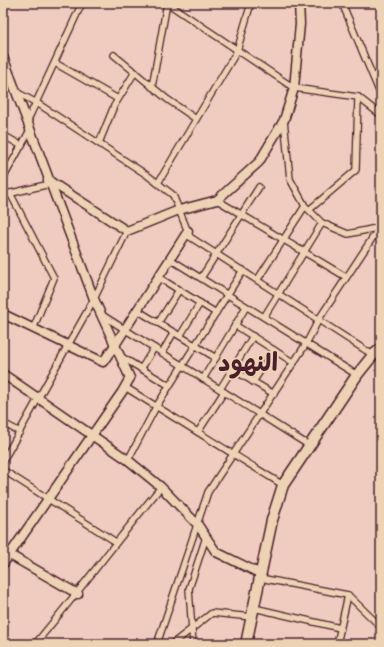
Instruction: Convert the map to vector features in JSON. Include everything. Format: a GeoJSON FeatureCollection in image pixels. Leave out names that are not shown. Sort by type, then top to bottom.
{"type":"FeatureCollection","features":[{"type":"Feature","properties":{"kind":"highway"},"geometry":{"type":"LineString","coordinates":[[246,644],[272,520],[283,485],[357,375],[377,352]]}},
{"type":"Feature","properties":{"kind":"street"},"geometry":{"type":"LineString","coordinates":[[4,177],[22,146],[37,103],[82,3]]}},
{"type":"Feature","properties":{"kind":"street"},"geometry":{"type":"LineString","coordinates":[[152,87],[167,3],[294,88],[358,97],[381,115]]}},
{"type":"Feature","properties":{"kind":"street"},"geometry":{"type":"LineString","coordinates":[[158,183],[237,51],[251,3]]}},
{"type":"Feature","properties":{"kind":"street"},"geometry":{"type":"LineString","coordinates":[[3,461],[94,299],[127,231],[179,210],[217,200],[258,162],[284,120],[294,88],[300,24],[299,3]]}},
{"type":"Feature","properties":{"kind":"street"},"geometry":{"type":"LineString","coordinates":[[343,3],[381,96]]}},
{"type":"Feature","properties":{"kind":"street"},"geometry":{"type":"LineString","coordinates":[[114,55],[152,87],[196,119]]}},
{"type":"Feature","properties":{"kind":"street"},"geometry":{"type":"LineString","coordinates":[[3,57],[94,299],[130,378],[48,498],[6,553],[3,564]]}},
{"type":"Feature","properties":{"kind":"street"},"geometry":{"type":"LineString","coordinates":[[55,62],[118,99]]}},
{"type":"Feature","properties":{"kind":"street"},"geometry":{"type":"LineString","coordinates":[[99,143],[118,99],[135,72]]}},
{"type":"Feature","properties":{"kind":"street"},"geometry":{"type":"LineString","coordinates":[[16,92],[37,103],[99,143],[173,195],[190,237],[319,319],[377,352]]}},
{"type":"Feature","properties":{"kind":"street"},"geometry":{"type":"LineString","coordinates":[[258,279],[284,239],[307,208],[356,170],[358,97]]}},
{"type":"Feature","properties":{"kind":"street"},"geometry":{"type":"LineString","coordinates":[[284,120],[290,179],[307,208],[322,222],[348,234],[380,227]]}},
{"type":"Feature","properties":{"kind":"street"},"geometry":{"type":"LineString","coordinates":[[3,135],[22,146]]}},
{"type":"Feature","properties":{"kind":"street"},"geometry":{"type":"LineString","coordinates":[[3,195],[49,182],[127,231]]}},
{"type":"Feature","properties":{"kind":"street"},"geometry":{"type":"LineString","coordinates":[[201,278],[259,187]]}},
{"type":"Feature","properties":{"kind":"street"},"geometry":{"type":"LineString","coordinates":[[10,193],[54,278],[34,329]]}},
{"type":"Feature","properties":{"kind":"street"},"geometry":{"type":"LineString","coordinates":[[217,200],[243,214],[346,277]]}},
{"type":"Feature","properties":{"kind":"street"},"geometry":{"type":"LineString","coordinates":[[264,317],[322,222]]}},
{"type":"Feature","properties":{"kind":"street"},"geometry":{"type":"LineString","coordinates":[[158,644],[208,492],[274,394],[306,344],[319,319],[380,227]]}},
{"type":"Feature","properties":{"kind":"street"},"geometry":{"type":"LineString","coordinates":[[3,314],[102,362],[125,330],[188,231]]}},
{"type":"Feature","properties":{"kind":"street"},"geometry":{"type":"LineString","coordinates":[[170,259],[357,375]]}},
{"type":"Feature","properties":{"kind":"street"},"geometry":{"type":"LineString","coordinates":[[128,460],[156,407],[243,270]]}},
{"type":"Feature","properties":{"kind":"street"},"geometry":{"type":"LineString","coordinates":[[158,277],[216,313]]}},
{"type":"Feature","properties":{"kind":"street"},"geometry":{"type":"LineString","coordinates":[[158,323],[180,290]]}},
{"type":"Feature","properties":{"kind":"street"},"geometry":{"type":"LineString","coordinates":[[162,353],[200,303]]}},
{"type":"Feature","properties":{"kind":"street"},"geometry":{"type":"LineString","coordinates":[[203,379],[246,307]]}},
{"type":"Feature","properties":{"kind":"street"},"geometry":{"type":"LineString","coordinates":[[137,310],[216,358]]}},
{"type":"Feature","properties":{"kind":"street"},"geometry":{"type":"LineString","coordinates":[[100,314],[310,446]]}},
{"type":"Feature","properties":{"kind":"street"},"geometry":{"type":"LineString","coordinates":[[235,325],[294,363]]}},
{"type":"Feature","properties":{"kind":"street"},"geometry":{"type":"LineString","coordinates":[[198,432],[222,391],[232,369],[253,336]]}},
{"type":"Feature","properties":{"kind":"street"},"geometry":{"type":"LineString","coordinates":[[141,369],[154,348]]}},
{"type":"Feature","properties":{"kind":"street"},"geometry":{"type":"LineString","coordinates":[[253,382],[274,350]]}},
{"type":"Feature","properties":{"kind":"street"},"geometry":{"type":"LineString","coordinates":[[120,355],[170,386]]}},
{"type":"Feature","properties":{"kind":"street"},"geometry":{"type":"LineString","coordinates":[[232,369],[274,394]]}},
{"type":"Feature","properties":{"kind":"street"},"geometry":{"type":"LineString","coordinates":[[3,374],[128,460],[161,488],[198,525],[216,552],[261,576],[348,595],[381,627]]}},
{"type":"Feature","properties":{"kind":"street"},"geometry":{"type":"LineString","coordinates":[[125,387],[283,485]]}},
{"type":"Feature","properties":{"kind":"street"},"geometry":{"type":"LineString","coordinates":[[3,423],[20,432]]}},
{"type":"Feature","properties":{"kind":"street"},"geometry":{"type":"LineString","coordinates":[[3,470],[116,542]]}},
{"type":"Feature","properties":{"kind":"street"},"geometry":{"type":"LineString","coordinates":[[35,644],[78,594],[116,542],[161,488]]}},
{"type":"Feature","properties":{"kind":"street"},"geometry":{"type":"LineString","coordinates":[[193,644],[190,589],[206,537]]}},
{"type":"Feature","properties":{"kind":"street"},"geometry":{"type":"LineString","coordinates":[[6,553],[78,594]]}},
{"type":"Feature","properties":{"kind":"street"},"geometry":{"type":"LineString","coordinates":[[337,644],[348,595]]}},
{"type":"Feature","properties":{"kind":"street"},"geometry":{"type":"LineString","coordinates":[[172,644],[212,613],[253,613],[340,628]]}},
{"type":"Feature","properties":{"kind":"street"},"geometry":{"type":"LineString","coordinates":[[65,644],[72,644]]}},
{"type":"Feature","properties":{"kind":"district","name":"النهود"},"geometry":{"type":"Point","coordinates":[248,365]}}]}
